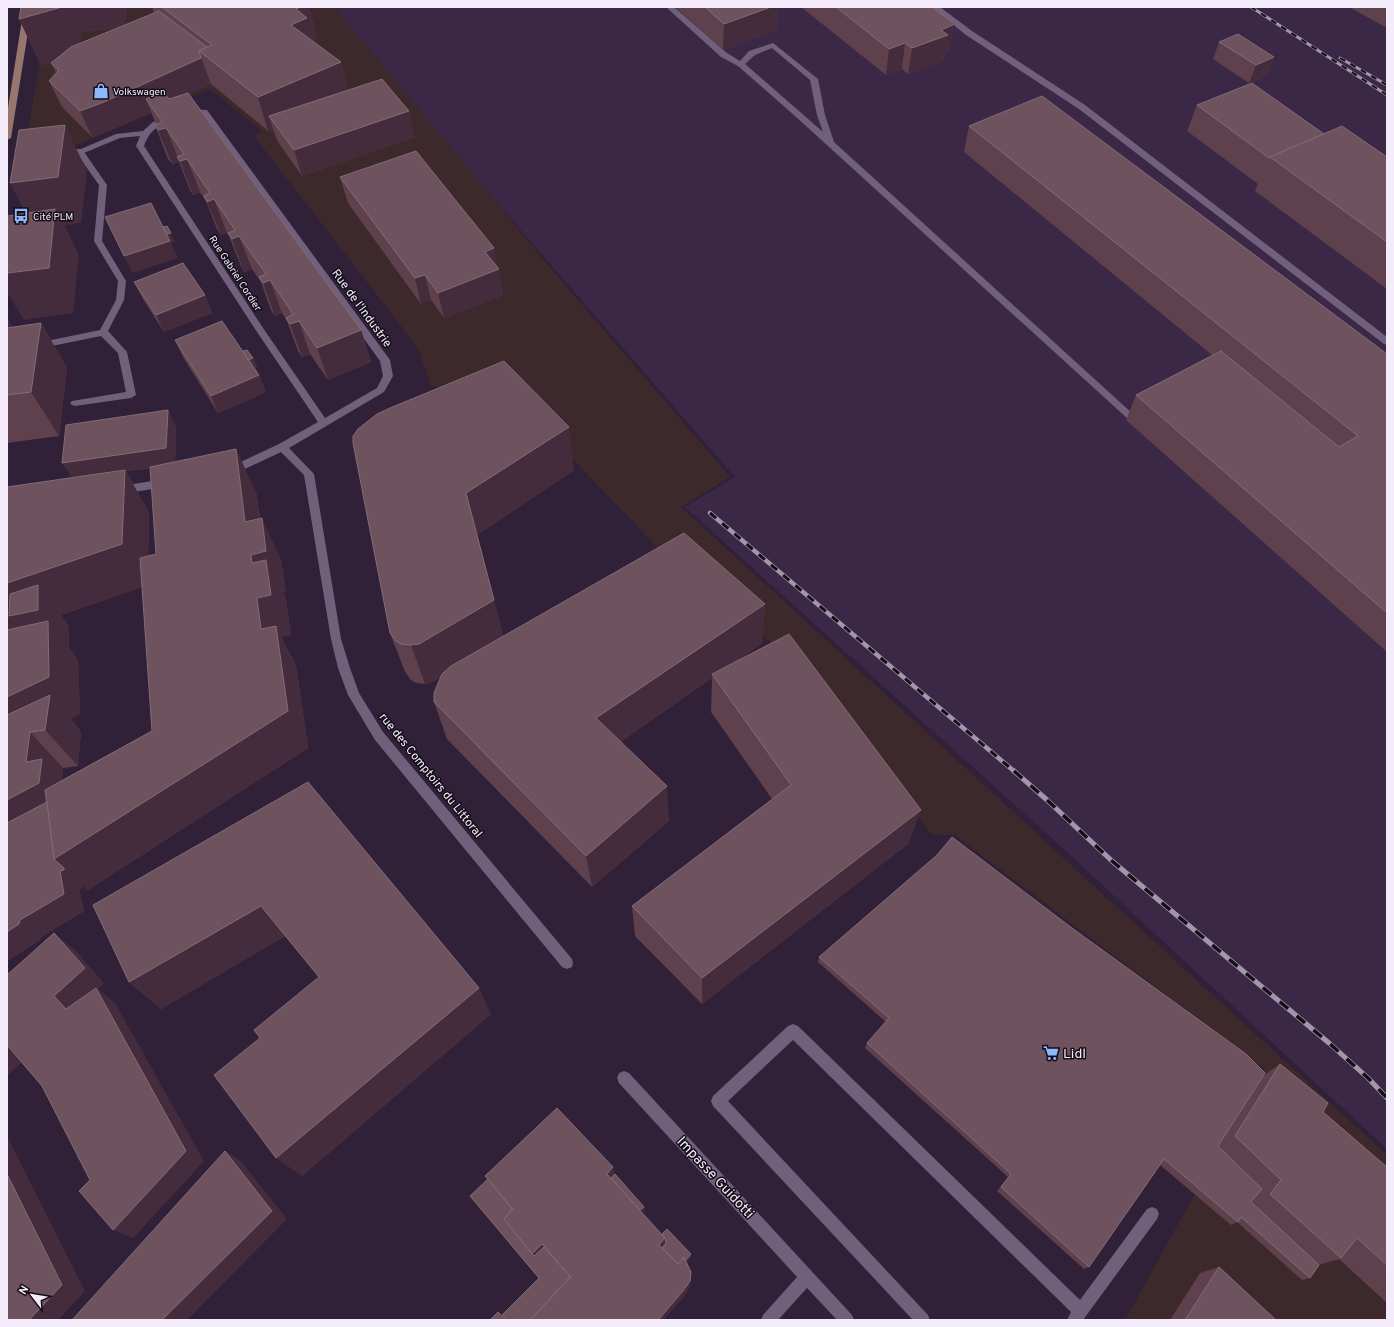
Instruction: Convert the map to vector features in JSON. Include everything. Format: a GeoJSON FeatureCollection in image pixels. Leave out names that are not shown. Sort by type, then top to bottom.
{"type":"FeatureCollection","features":[{"type":"Feature","properties":{"kind":"main road"},"geometry":{"type":"LineString","coordinates":[[7,138],[11,91],[28,7]]}},
{"type":"Feature","properties":{"kind":"street"},"geometry":{"type":"LineString","coordinates":[[670,7],[724,55],[741,64],[830,143],[1131,417]]}},
{"type":"Feature","properties":{"kind":"street"},"geometry":{"type":"LineString","coordinates":[[935,7],[969,33],[1082,107],[1387,342]]}},
{"type":"Feature","properties":{"kind":"street"},"geometry":{"type":"LineString","coordinates":[[741,64],[752,52],[773,45],[814,79],[821,115],[830,143]]}},
{"type":"Feature","properties":{"kind":"street","name":"Rue de l'Industrie"},"geometry":{"type":"LineString","coordinates":[[57,161],[118,136],[145,133],[156,124],[184,111],[204,112],[385,360],[388,376],[381,390],[323,422],[282,447],[224,474]]}},
{"type":"Feature","properties":{"kind":"street","name":"Rue Gabriel Cordier"},"geometry":{"type":"LineString","coordinates":[[145,133],[140,146],[260,330],[323,422]]}},
{"type":"Feature","properties":{"kind":"street"},"geometry":{"type":"LineString","coordinates":[[79,151],[103,185],[98,241],[122,281],[120,300],[103,332]]}},
{"type":"Feature","properties":{"kind":"street"},"geometry":{"type":"LineString","coordinates":[[25,348],[103,332]]}},
{"type":"Feature","properties":{"kind":"street"},"geometry":{"type":"LineString","coordinates":[[75,403],[131,395],[122,352],[103,332]]}},
{"type":"Feature","properties":{"kind":"street","name":"rue des Comptoirs du Littoral"},"geometry":{"type":"LineString","coordinates":[[282,447],[309,474],[336,639],[354,696],[379,736],[567,963]]}},
{"type":"Feature","properties":{"kind":"street"},"geometry":{"type":"LineString","coordinates":[[108,492],[178,481]]}},
{"type":"Feature","properties":{"kind":"street"},"geometry":{"type":"LineString","coordinates":[[923,1320],[718,1101],[793,1031],[1077,1316],[1152,1214]]}},
{"type":"Feature","properties":{"kind":"street","name":"Impasse Guidotti"},"geometry":{"type":"LineString","coordinates":[[624,1078],[808,1276],[846,1320]]}},
{"type":"Feature","properties":{"kind":"street"},"geometry":{"type":"LineString","coordinates":[[768,1320],[808,1276]]}},
{"type":"Feature","properties":{"kind":"shaded area"},"geometry":{"type":"Polygon","coordinates":[[[50,7],[335,7],[549,266],[730,477],[681,507],[1387,1155],[1387,1320],[1125,1320],[1264,1069],[955,835],[931,834],[807,672],[660,550],[515,399],[431,386],[418,348],[254,136],[262,131],[210,89],[48,157],[22,164],[50,7]]]}},
{"type":"Feature","properties":{"kind":"shaded area"},"geometry":{"type":"Polygon","coordinates":[[[333,7],[1387,7],[1387,1149],[1067,852],[685,507],[735,477],[393,83],[333,7]]]}},
{"type":"Feature","properties":{"kind":"building"},"geometry":{"type":"Polygon","coordinates":[[[21,7],[59,7],[59,8],[19,19],[21,7]]]}},
{"type":"Feature","properties":{"kind":"building"},"geometry":{"type":"Polygon","coordinates":[[[162,7],[301,7],[296,9],[307,18],[291,25],[341,62],[258,97],[199,51],[212,45],[162,7]]]}},
{"type":"Feature","properties":{"kind":"building"},"geometry":{"type":"Polygon","coordinates":[[[705,7],[771,7],[724,24],[705,7]]]}},
{"type":"Feature","properties":{"kind":"building"},"geometry":{"type":"Polygon","coordinates":[[[836,7],[932,7],[955,24],[941,30],[948,35],[912,48],[905,43],[889,49],[836,7]]]}},
{"type":"Feature","properties":{"kind":"building"},"geometry":{"type":"Polygon","coordinates":[[[159,11],[207,47],[199,51],[201,58],[104,102],[80,111],[49,81],[59,70],[51,63],[71,47],[159,11]]]}},
{"type":"Feature","properties":{"kind":"building"},"geometry":{"type":"Polygon","coordinates":[[[1238,34],[1274,57],[1256,65],[1219,42],[1238,34]]]}},
{"type":"Feature","properties":{"kind":"building"},"geometry":{"type":"Polygon","coordinates":[[[382,79],[409,111],[294,150],[269,116],[382,79]]]}},
{"type":"Feature","properties":{"kind":"building"},"geometry":{"type":"Polygon","coordinates":[[[1252,83],[1324,134],[1269,158],[1197,105],[1252,83]]]}},
{"type":"Feature","properties":{"kind":"building"},"geometry":{"type":"Polygon","coordinates":[[[162,91],[169,99],[188,93],[361,330],[317,348],[299,321],[290,324],[286,318],[293,314],[270,280],[263,283],[259,277],[266,274],[239,236],[232,239],[228,233],[235,230],[214,199],[207,202],[204,196],[210,193],[187,159],[180,161],[177,157],[184,154],[166,128],[158,130],[155,125],[162,122],[146,99],[162,91]]]}},
{"type":"Feature","properties":{"kind":"building"},"geometry":{"type":"Polygon","coordinates":[[[1042,96],[1387,354],[1387,613],[1136,395],[1221,351],[1339,447],[1358,436],[969,126],[1042,96]]]}},
{"type":"Feature","properties":{"kind":"building"},"geometry":{"type":"Polygon","coordinates":[[[65,125],[58,177],[10,183],[19,130],[65,125]]]}},
{"type":"Feature","properties":{"kind":"building"},"geometry":{"type":"Polygon","coordinates":[[[1342,126],[1387,157],[1387,242],[1270,157],[1342,126]]]}},
{"type":"Feature","properties":{"kind":"building"},"geometry":{"type":"Polygon","coordinates":[[[416,151],[494,248],[485,252],[499,269],[438,293],[425,275],[415,278],[340,177],[416,151]]]}},
{"type":"Feature","properties":{"kind":"building"},"geometry":{"type":"Polygon","coordinates":[[[151,203],[170,241],[124,256],[105,217],[151,203]]]}},
{"type":"Feature","properties":{"kind":"building"},"geometry":{"type":"Polygon","coordinates":[[[55,209],[49,268],[7,273],[7,216],[55,209]]]}},
{"type":"Feature","properties":{"kind":"building"},"geometry":{"type":"Polygon","coordinates":[[[167,226],[171,233],[167,234],[163,227],[167,226]]]}},
{"type":"Feature","properties":{"kind":"building"},"geometry":{"type":"Polygon","coordinates":[[[183,263],[205,295],[156,315],[134,282],[183,263]]]}},
{"type":"Feature","properties":{"kind":"building"},"geometry":{"type":"Polygon","coordinates":[[[222,321],[259,375],[211,396],[175,340],[222,321]]]}},
{"type":"Feature","properties":{"kind":"building"},"geometry":{"type":"Polygon","coordinates":[[[41,323],[31,392],[7,395],[7,328],[41,323]]]}},
{"type":"Feature","properties":{"kind":"building"},"geometry":{"type":"Polygon","coordinates":[[[247,350],[253,358],[248,360],[243,351],[247,350]]]}},
{"type":"Feature","properties":{"kind":"building"},"geometry":{"type":"Polygon","coordinates":[[[504,361],[569,427],[466,493],[494,600],[419,644],[401,644],[396,641],[390,633],[353,443],[353,436],[358,429],[377,414],[504,361]]]}},
{"type":"Feature","properties":{"kind":"building"},"geometry":{"type":"Polygon","coordinates":[[[168,410],[166,448],[62,463],[66,425],[168,410]]]}},
{"type":"Feature","properties":{"kind":"building"},"geometry":{"type":"Polygon","coordinates":[[[236,449],[245,522],[262,518],[266,551],[251,555],[252,563],[266,560],[271,595],[257,598],[261,629],[276,626],[288,711],[54,859],[45,790],[152,731],[140,558],[156,554],[150,467],[236,449]]]}},
{"type":"Feature","properties":{"kind":"building"},"geometry":{"type":"Polygon","coordinates":[[[125,470],[122,544],[7,583],[7,487],[125,470]]]}},
{"type":"Feature","properties":{"kind":"building"},"geometry":{"type":"Polygon","coordinates":[[[684,533],[765,604],[596,718],[667,786],[586,856],[434,702],[434,693],[442,674],[451,666],[684,533]]]}},
{"type":"Feature","properties":{"kind":"building"},"geometry":{"type":"Polygon","coordinates":[[[38,585],[38,610],[9,616],[10,594],[38,585]]]}},
{"type":"Feature","properties":{"kind":"building"},"geometry":{"type":"Polygon","coordinates":[[[48,621],[49,677],[7,697],[7,630],[48,621]]]}},
{"type":"Feature","properties":{"kind":"building"},"geometry":{"type":"Polygon","coordinates":[[[789,634],[921,810],[702,978],[632,906],[791,785],[712,674],[789,634]]]}},
{"type":"Feature","properties":{"kind":"building"},"geometry":{"type":"Polygon","coordinates":[[[50,695],[45,730],[30,732],[26,762],[42,759],[39,783],[7,800],[7,715],[50,695]]]}},
{"type":"Feature","properties":{"kind":"building"},"geometry":{"type":"Polygon","coordinates":[[[308,782],[479,988],[276,1158],[214,1075],[260,1038],[254,1030],[319,977],[261,906],[129,982],[93,905],[308,782]]]}},
{"type":"Feature","properties":{"kind":"building"},"geometry":{"type":"Polygon","coordinates":[[[47,802],[54,859],[64,868],[64,870],[60,871],[64,894],[20,920],[19,924],[7,932],[7,823],[47,802]]]}},
{"type":"Feature","properties":{"kind":"building","name":"Lidl"},"geometry":{"type":"Polygon","coordinates":[[[952,837],[1072,928],[1246,1054],[1265,1073],[1218,1146],[1262,1189],[1251,1202],[1319,1265],[1310,1278],[1241,1217],[1238,1222],[1164,1159],[1089,1267],[1001,1187],[1011,1174],[867,1043],[889,1018],[819,957],[937,855],[952,837]]]}},
{"type":"Feature","properties":{"kind":"building"},"geometry":{"type":"Polygon","coordinates":[[[54,933],[85,968],[54,996],[66,1009],[96,988],[186,1151],[113,1230],[79,1191],[90,1180],[42,1086],[7,1045],[7,975],[54,933]]]}},
{"type":"Feature","properties":{"kind":"building"},"geometry":{"type":"Polygon","coordinates":[[[1280,1064],[1328,1103],[1323,1112],[1387,1167],[1387,1265],[1357,1238],[1341,1258],[1270,1194],[1281,1180],[1235,1136],[1280,1064]]]}},
{"type":"Feature","properties":{"kind":"building"},"geometry":{"type":"Polygon","coordinates":[[[557,1108],[613,1167],[607,1174],[665,1238],[659,1245],[678,1264],[684,1257],[691,1272],[690,1281],[658,1320],[530,1320],[571,1277],[542,1244],[532,1254],[504,1219],[513,1209],[485,1176],[557,1108]]]}},
{"type":"Feature","properties":{"kind":"building"},"geometry":{"type":"Polygon","coordinates":[[[225,1151],[272,1211],[162,1320],[72,1320],[225,1151]]]}},
{"type":"Feature","properties":{"kind":"building"},"geometry":{"type":"Polygon","coordinates":[[[7,1174],[62,1285],[29,1320],[7,1320],[7,1174]]]}},
{"type":"Feature","properties":{"kind":"building"},"geometry":{"type":"Polygon","coordinates":[[[615,1174],[644,1207],[640,1210],[611,1178],[615,1174]]]}},
{"type":"Feature","properties":{"kind":"building"},"geometry":{"type":"Polygon","coordinates":[[[488,1179],[512,1209],[504,1219],[534,1256],[544,1247],[570,1277],[530,1320],[507,1320],[502,1315],[539,1278],[470,1196],[488,1179]]]}},
{"type":"Feature","properties":{"kind":"building"},"geometry":{"type":"Polygon","coordinates":[[[667,1229],[691,1254],[685,1261],[684,1257],[678,1264],[662,1248],[666,1243],[662,1234],[667,1229]]]}},
{"type":"Feature","properties":{"kind":"building"},"geometry":{"type":"Polygon","coordinates":[[[1219,1267],[1276,1320],[1185,1320],[1219,1267]]]}},
{"type":"Feature","properties":{"kind":"building"},"geometry":{"type":"Polygon","coordinates":[[[498,1312],[505,1320],[490,1320],[498,1312]]]}},
{"type":"Feature","properties":{"kind":"railway"},"geometry":{"type":"LineString","coordinates":[[1251,7],[1387,95]]}},
{"type":"Feature","properties":{"kind":"railway"},"geometry":{"type":"LineString","coordinates":[[1340,58],[1387,85]]}},
{"type":"Feature","properties":{"kind":"railway"},"geometry":{"type":"LineString","coordinates":[[710,513],[1015,772]]}},
{"type":"Feature","properties":{"kind":"railway"},"geometry":{"type":"LineString","coordinates":[[1014,771],[1112,861],[1329,1043],[1368,1078],[1387,1098]]}},
{"type":"Feature","properties":{"kind":"place","name":"Volkswagen"},"geometry":{"type":"Point","coordinates":[101,91]}},
{"type":"Feature","properties":{"kind":"place","name":"Cité PLM"},"geometry":{"type":"Point","coordinates":[21,216]}},
{"type":"Feature","properties":{"kind":"place","name":"Lidl"},"geometry":{"type":"Point","coordinates":[1051,1053]}}]}
